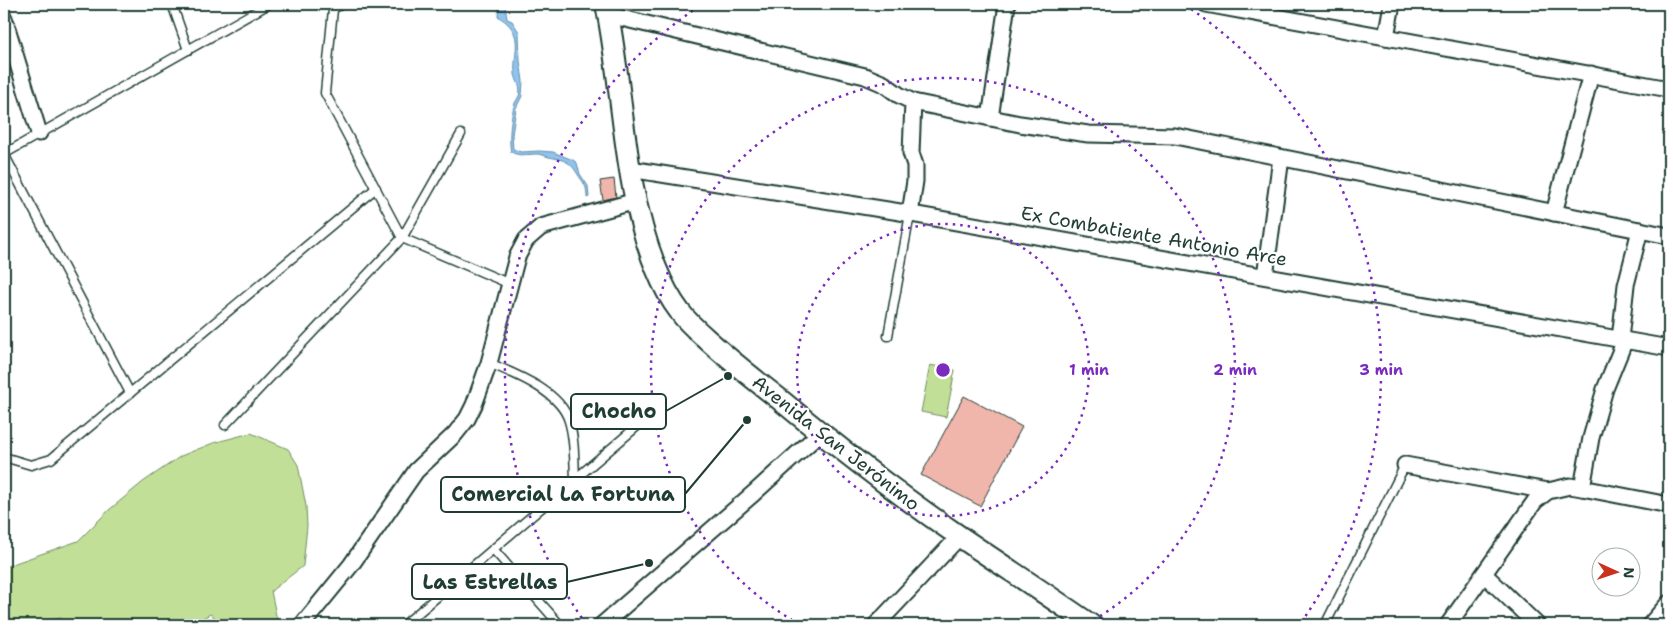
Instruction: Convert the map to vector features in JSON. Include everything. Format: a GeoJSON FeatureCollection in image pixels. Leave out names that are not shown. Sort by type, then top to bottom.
{"type":"FeatureCollection","features":[{"type":"Feature","properties":{"kind":"street"},"geometry":{"type":"LineString","coordinates":[[990,118],[1007,4]]}},
{"type":"Feature","properties":{"kind":"street"},"geometry":{"type":"LineString","coordinates":[[1206,4],[1248,8],[1386,37],[1669,89]]}},
{"type":"Feature","properties":{"kind":"street"},"geometry":{"type":"LineString","coordinates":[[1386,37],[1392,4]]}},
{"type":"Feature","properties":{"kind":"street"},"geometry":{"type":"LineString","coordinates":[[608,10],[865,76],[884,84],[913,102],[990,118],[1088,134],[1175,136],[1669,236]]}},
{"type":"Feature","properties":{"kind":"street","name":"Avenida San Jerónimo"},"geometry":{"type":"LineString","coordinates":[[608,10],[636,201],[646,241],[656,270],[681,313],[695,329],[721,352],[889,487],[959,537],[1045,592],[1092,625]]}},
{"type":"Feature","properties":{"kind":"street"},"geometry":{"type":"LineString","coordinates":[[4,18],[39,133]]}},
{"type":"Feature","properties":{"kind":"street"},"geometry":{"type":"LineString","coordinates":[[1554,213],[1591,74]]}},
{"type":"Feature","properties":{"kind":"street"},"geometry":{"type":"LineString","coordinates":[[910,214],[915,181],[915,165],[911,153],[913,102]]}},
{"type":"Feature","properties":{"kind":"street"},"geometry":{"type":"LineString","coordinates":[[1265,276],[1281,158]]}},
{"type":"Feature","properties":{"kind":"street","name":"Ex Combatiente Antonio Arce"},"geometry":{"type":"LineString","coordinates":[[630,169],[910,214],[1669,348]]}},
{"type":"Feature","properties":{"kind":"street"},"geometry":{"type":"LineString","coordinates":[[302,625],[351,565],[416,470],[455,434],[467,419],[489,363],[517,257],[526,240],[541,227],[636,201]]}},
{"type":"Feature","properties":{"kind":"street"},"geometry":{"type":"LineString","coordinates":[[1582,488],[1592,438],[1605,389],[1623,340],[1626,285],[1640,230]]}},
{"type":"Feature","properties":{"kind":"street"},"geometry":{"type":"LineString","coordinates":[[602,625],[754,494],[820,433]]}},
{"type":"Feature","properties":{"kind":"street"},"geometry":{"type":"LineString","coordinates":[[1405,465],[1548,491]]}},
{"type":"Feature","properties":{"kind":"street"},"geometry":{"type":"LineString","coordinates":[[1448,625],[1535,501],[1548,491],[1564,487],[1582,488],[1669,505]]}},
{"type":"Feature","properties":{"kind":"street"},"geometry":{"type":"LineString","coordinates":[[876,625],[959,537]]}},
{"type":"Feature","properties":{"kind":"street"},"geometry":{"type":"LineString","coordinates":[[1484,574],[1537,625]]}},
{"type":"Feature","properties":{"kind":"street"},"geometry":{"type":"LineString","coordinates":[[1650,625],[1669,603]]}},
{"type":"Feature","properties":{"kind":"lane"},"geometry":{"type":"LineString","coordinates":[[172,4],[188,50]]}},
{"type":"Feature","properties":{"kind":"lane"},"geometry":{"type":"LineString","coordinates":[[130,393],[4,154],[269,4]]}},
{"type":"Feature","properties":{"kind":"lane"},"geometry":{"type":"LineString","coordinates":[[342,4],[332,6],[325,93],[402,238],[510,284]]}},
{"type":"Feature","properties":{"kind":"lane"},"geometry":{"type":"LineString","coordinates":[[225,424],[402,238],[461,134]]}},
{"type":"Feature","properties":{"kind":"lane"},"geometry":{"type":"LineString","coordinates":[[4,457],[31,465],[51,459],[376,188]]}},
{"type":"Feature","properties":{"kind":"lane"},"geometry":{"type":"LineString","coordinates":[[888,336],[910,214]]}},
{"type":"Feature","properties":{"kind":"lane"},"geometry":{"type":"LineString","coordinates":[[489,363],[534,384],[564,409],[574,441],[575,480]]}},
{"type":"Feature","properties":{"kind":"lane"},"geometry":{"type":"LineString","coordinates":[[404,625],[648,417]]}},
{"type":"Feature","properties":{"kind":"lane"},"geometry":{"type":"LineString","coordinates":[[1325,625],[1405,465]]}},
{"type":"Feature","properties":{"kind":"lane"},"geometry":{"type":"LineString","coordinates":[[493,549],[560,625]]}},
{"type":"Feature","properties":{"kind":"green space"},"geometry":{"type":"Polygon","coordinates":[[[930,365],[955,370],[946,417],[921,412],[930,365]]]}},
{"type":"Feature","properties":{"kind":"green space"},"geometry":{"type":"Polygon","coordinates":[[[251,433],[288,449],[298,465],[306,506],[307,526],[303,566],[271,591],[278,625],[225,625],[210,614],[194,623],[194,625],[68,625],[61,618],[21,625],[4,625],[4,567],[78,541],[109,510],[143,482],[181,456],[213,443],[251,433]]]}},
{"type":"Feature","properties":{"kind":"water"},"geometry":{"type":"Polygon","coordinates":[[[499,4],[505,4],[507,19],[512,21],[519,32],[523,81],[522,96],[516,108],[512,135],[513,149],[521,152],[553,152],[573,160],[577,163],[580,174],[588,186],[589,197],[587,198],[584,184],[568,163],[540,154],[521,155],[511,152],[511,120],[515,103],[520,93],[515,74],[516,41],[512,29],[498,16],[499,4]]]}},
{"type":"Feature","properties":{"kind":"building"},"geometry":{"type":"Polygon","coordinates":[[[614,179],[616,197],[603,200],[600,181],[614,179]]]}},
{"type":"Feature","properties":{"kind":"building"},"geometry":{"type":"Polygon","coordinates":[[[964,396],[1022,427],[980,506],[921,475],[964,396]]]}},
{"type":"Feature","properties":{"kind":"place","name":"Chocho"},"geometry":{"type":"Point","coordinates":[728,376]}},
{"type":"Feature","properties":{"kind":"place","name":"Comercial La Fortuna"},"geometry":{"type":"Point","coordinates":[747,420]}},
{"type":"Feature","properties":{"kind":"place","name":"Las Estrellas"},"geometry":{"type":"Point","coordinates":[649,563]}}]}
